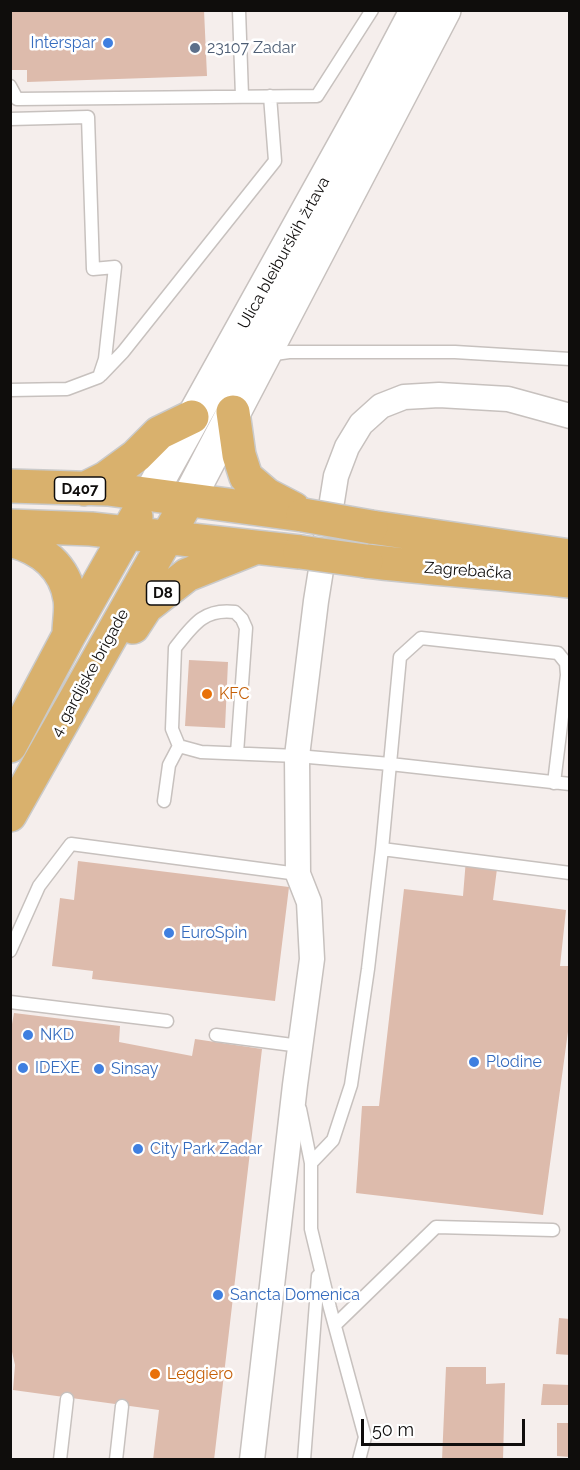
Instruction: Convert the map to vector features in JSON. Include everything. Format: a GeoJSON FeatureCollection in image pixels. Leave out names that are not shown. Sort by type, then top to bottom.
{"type":"FeatureCollection","features":[{"type":"Feature","properties":{"kind":"main road"},"geometry":{"type":"LineString","coordinates":[[234,412],[239,455],[246,477],[267,495],[286,503],[303,515]]}},
{"type":"Feature","properties":{"kind":"main road"},"geometry":{"type":"LineString","coordinates":[[84,489],[106,478],[136,456],[159,433],[192,417]]}},
{"type":"Feature","properties":{"kind":"main road","name":"D407"},"geometry":{"type":"LineString","coordinates":[[10,486],[108,489],[150,495]]}},
{"type":"Feature","properties":{"kind":"main road"},"geometry":{"type":"LineString","coordinates":[[10,746],[126,533],[150,495]]}},
{"type":"Feature","properties":{"kind":"main road","name":"Zagrebačka"},"geometry":{"type":"LineString","coordinates":[[150,495],[303,515],[570,556]]}},
{"type":"Feature","properties":{"kind":"main road","name":"4. gardijske brigade"},"geometry":{"type":"LineString","coordinates":[[10,815],[188,500]]}},
{"type":"Feature","properties":{"kind":"main road"},"geometry":{"type":"LineString","coordinates":[[10,525],[166,537]]}},
{"type":"Feature","properties":{"kind":"main road","name":"D8"},"geometry":{"type":"LineString","coordinates":[[166,537],[256,548]]}},
{"type":"Feature","properties":{"kind":"main road"},"geometry":{"type":"LineString","coordinates":[[10,540],[28,544],[39,550],[60,570],[71,602],[68,637]]}},
{"type":"Feature","properties":{"kind":"main road","name":"Zagrebačka"},"geometry":{"type":"LineString","coordinates":[[256,548],[440,570],[510,574],[570,581]]}},
{"type":"Feature","properties":{"kind":"main road","name":"D8"},"geometry":{"type":"LineString","coordinates":[[93,669],[116,652],[146,607],[165,591],[187,575],[256,548]]}},
{"type":"Feature","properties":{"kind":"street","name":"Ulica bleiburških žrtava"},"geometry":{"type":"LineString","coordinates":[[150,495],[417,10]]}},
{"type":"Feature","properties":{"kind":"street","name":"Ulica bleiburških žrtava"},"geometry":{"type":"LineString","coordinates":[[188,500],[444,10]]}},
{"type":"Feature","properties":{"kind":"street"},"geometry":{"type":"LineString","coordinates":[[252,1460],[295,1084],[312,958],[309,902],[298,874],[297,756],[316,601],[336,476],[347,447],[361,424],[381,406],[405,397],[439,395],[508,399],[570,416]]}},
{"type":"Feature","properties":{"kind":"lane"},"geometry":{"type":"LineString","coordinates":[[239,10],[242,96]]}},
{"type":"Feature","properties":{"kind":"lane"},"geometry":{"type":"LineString","coordinates":[[10,86],[16,99],[317,96],[372,10]]}},
{"type":"Feature","properties":{"kind":"lane"},"geometry":{"type":"LineString","coordinates":[[10,390],[67,389],[99,377],[123,352],[275,161],[270,96]]}},
{"type":"Feature","properties":{"kind":"lane"},"geometry":{"type":"LineString","coordinates":[[10,119],[88,117],[93,269],[115,267],[105,359],[99,377]]}},
{"type":"Feature","properties":{"kind":"lane"},"geometry":{"type":"LineString","coordinates":[[264,355],[289,352],[455,352],[570,359]]}},
{"type":"Feature","properties":{"kind":"lane"},"geometry":{"type":"LineString","coordinates":[[164,801],[169,765],[178,746],[172,729],[175,648],[202,618],[221,610],[236,612],[246,628],[237,753]]}},
{"type":"Feature","properties":{"kind":"lane"},"geometry":{"type":"LineString","coordinates":[[311,1163],[333,1140],[351,1085],[382,849],[400,657],[421,638],[558,653],[566,663],[567,675],[554,783]]}},
{"type":"Feature","properties":{"kind":"lane"},"geometry":{"type":"LineString","coordinates":[[178,746],[201,752],[297,756],[390,764],[570,784]]}},
{"type":"Feature","properties":{"kind":"lane"},"geometry":{"type":"LineString","coordinates":[[10,951],[39,886],[71,844],[298,874]]}},
{"type":"Feature","properties":{"kind":"lane"},"geometry":{"type":"LineString","coordinates":[[382,849],[570,873]]}},
{"type":"Feature","properties":{"kind":"lane"},"geometry":{"type":"LineString","coordinates":[[10,1002],[167,1021]]}},
{"type":"Feature","properties":{"kind":"lane"},"geometry":{"type":"LineString","coordinates":[[216,1035],[300,1046]]}},
{"type":"Feature","properties":{"kind":"lane"},"geometry":{"type":"LineString","coordinates":[[295,1084],[311,1163],[311,1228],[365,1437],[359,1460]]}},
{"type":"Feature","properties":{"kind":"lane"},"geometry":{"type":"LineString","coordinates":[[335,1325],[436,1227],[553,1230]]}},
{"type":"Feature","properties":{"kind":"lane"},"geometry":{"type":"LineString","coordinates":[[304,1460],[319,1263]]}},
{"type":"Feature","properties":{"kind":"lane"},"geometry":{"type":"LineString","coordinates":[[60,1460],[67,1399]]}},
{"type":"Feature","properties":{"kind":"lane"},"geometry":{"type":"LineString","coordinates":[[116,1460],[122,1406]]}},
{"type":"Feature","properties":{"kind":"building","name":"Interspar"},"geometry":{"type":"Polygon","coordinates":[[[10,10],[204,10],[207,76],[27,82],[27,70],[10,70],[10,10]]]}},
{"type":"Feature","properties":{"kind":"building","name":"KFC"},"geometry":{"type":"Polygon","coordinates":[[[189,660],[228,662],[225,728],[185,726],[189,660]]]}},
{"type":"Feature","properties":{"kind":"building","name":"Plodine"},"geometry":{"type":"Polygon","coordinates":[[[466,859],[498,861],[493,900],[566,910],[560,966],[570,966],[570,1017],[543,1215],[356,1193],[362,1106],[379,1106],[404,889],[463,896],[466,859]]]}},
{"type":"Feature","properties":{"kind":"building","name":"EuroSpin"},"geometry":{"type":"Polygon","coordinates":[[[78,861],[289,887],[275,1001],[92,979],[93,971],[52,966],[60,898],[74,900],[78,861]]]}},
{"type":"Feature","properties":{"kind":"building"},"geometry":{"type":"Polygon","coordinates":[[[14,1013],[120,1026],[119,1042],[192,1056],[195,1039],[262,1049],[214,1460],[153,1460],[159,1410],[13,1390],[15,1365],[10,1343],[10,1024],[12,1024],[14,1013]]]}},
{"type":"Feature","properties":{"kind":"building"},"geometry":{"type":"Polygon","coordinates":[[[559,1318],[570,1319],[570,1355],[556,1354],[559,1318]]]}},
{"type":"Feature","properties":{"kind":"building"},"geometry":{"type":"Polygon","coordinates":[[[446,1367],[486,1367],[486,1384],[505,1383],[503,1460],[442,1460],[446,1367]]]}},
{"type":"Feature","properties":{"kind":"building"},"geometry":{"type":"Polygon","coordinates":[[[543,1384],[570,1385],[570,1405],[541,1405],[543,1384]]]}},
{"type":"Feature","properties":{"kind":"building"},"geometry":{"type":"Polygon","coordinates":[[[557,1423],[570,1423],[570,1457],[557,1456],[557,1423]]]}},
{"type":"Feature","properties":{"kind":"place","name":"Interspar"},"geometry":{"type":"Point","coordinates":[108,43]}},
{"type":"Feature","properties":{"kind":"place","name":"23107 Zadar"},"geometry":{"type":"Point","coordinates":[195,48]}},
{"type":"Feature","properties":{"kind":"place","name":"KFC"},"geometry":{"type":"Point","coordinates":[207,694]}},
{"type":"Feature","properties":{"kind":"place","name":"EuroSpin"},"geometry":{"type":"Point","coordinates":[169,933]}},
{"type":"Feature","properties":{"kind":"place","name":"NKD"},"geometry":{"type":"Point","coordinates":[28,1035]}},
{"type":"Feature","properties":{"kind":"place","name":"Plodine"},"geometry":{"type":"Point","coordinates":[474,1062]}},
{"type":"Feature","properties":{"kind":"place","name":"IDEXE"},"geometry":{"type":"Point","coordinates":[23,1068]}},
{"type":"Feature","properties":{"kind":"place","name":"Sinsay"},"geometry":{"type":"Point","coordinates":[99,1069]}},
{"type":"Feature","properties":{"kind":"place","name":"City Park Zadar"},"geometry":{"type":"Point","coordinates":[138,1149]}},
{"type":"Feature","properties":{"kind":"place","name":"Sancta Domenica"},"geometry":{"type":"Point","coordinates":[218,1295]}},
{"type":"Feature","properties":{"kind":"place","name":"Leggiero"},"geometry":{"type":"Point","coordinates":[155,1374]}}]}
